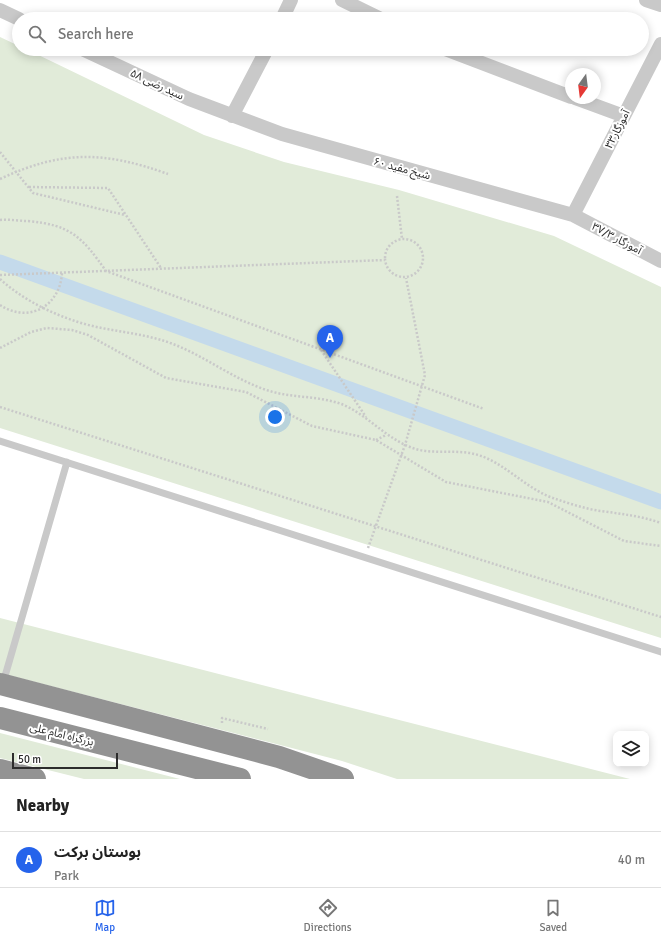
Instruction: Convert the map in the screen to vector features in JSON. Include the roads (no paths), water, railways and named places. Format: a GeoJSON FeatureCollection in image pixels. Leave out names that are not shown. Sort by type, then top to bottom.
{"type":"FeatureCollection","features":[{"type":"Feature","properties":{"kind":"highway"},"geometry":{"type":"LineString","coordinates":[[1,684],[280,757],[343,779]]}},
{"type":"Feature","properties":{"kind":"highway","name":"بزرگراه امام علی"},"geometry":{"type":"LineString","coordinates":[[0,718],[240,779]]}},
{"type":"Feature","properties":{"kind":"highway"},"geometry":{"type":"LineString","coordinates":[[0,770],[35,779]]}},
{"type":"Feature","properties":{"kind":"street"},"geometry":{"type":"LineString","coordinates":[[285,12],[291,0]]}},
{"type":"Feature","properties":{"kind":"street"},"geometry":{"type":"LineString","coordinates":[[342,0],[366,12]]}},
{"type":"Feature","properties":{"kind":"street"},"geometry":{"type":"LineString","coordinates":[[646,0],[661,5]]}},
{"type":"Feature","properties":{"kind":"street"},"geometry":{"type":"LineString","coordinates":[[0,10],[12,16]]}},
{"type":"Feature","properties":{"kind":"street","name":"آموزگار۳۳"},"geometry":{"type":"LineString","coordinates":[[573,215],[661,44]]}},
{"type":"Feature","properties":{"kind":"street","name":"سید رضی ۵۸"},"geometry":{"type":"LineString","coordinates":[[97,56],[189,100],[232,116]]}},
{"type":"Feature","properties":{"kind":"street"},"geometry":{"type":"LineString","coordinates":[[232,116],[262,56]]}},
{"type":"Feature","properties":{"kind":"street"},"geometry":{"type":"LineString","coordinates":[[463,56],[565,95]]}},
{"type":"Feature","properties":{"kind":"street"},"geometry":{"type":"LineString","coordinates":[[591,104],[624,116]]}},
{"type":"Feature","properties":{"kind":"street","name":"شیخ مفید ۶۰"},"geometry":{"type":"LineString","coordinates":[[232,116],[282,134],[573,215]]}},
{"type":"Feature","properties":{"kind":"street","name":"آموزگار ۳۷/۳"},"geometry":{"type":"LineString","coordinates":[[573,215],[661,262]]}},
{"type":"Feature","properties":{"kind":"lane"},"geometry":{"type":"LineString","coordinates":[[0,441],[661,652]]}},
{"type":"Feature","properties":{"kind":"lane"},"geometry":{"type":"LineString","coordinates":[[1,684],[67,462]]}},
{"type":"Feature","properties":{"kind":"waterway"},"geometry":{"type":"LineString","coordinates":[[0,262],[661,502]]}},
{"type":"Feature","properties":{"kind":"place","name":"بوستان برکت"},"geometry":{"type":"Point","coordinates":[330,358]}}]}
